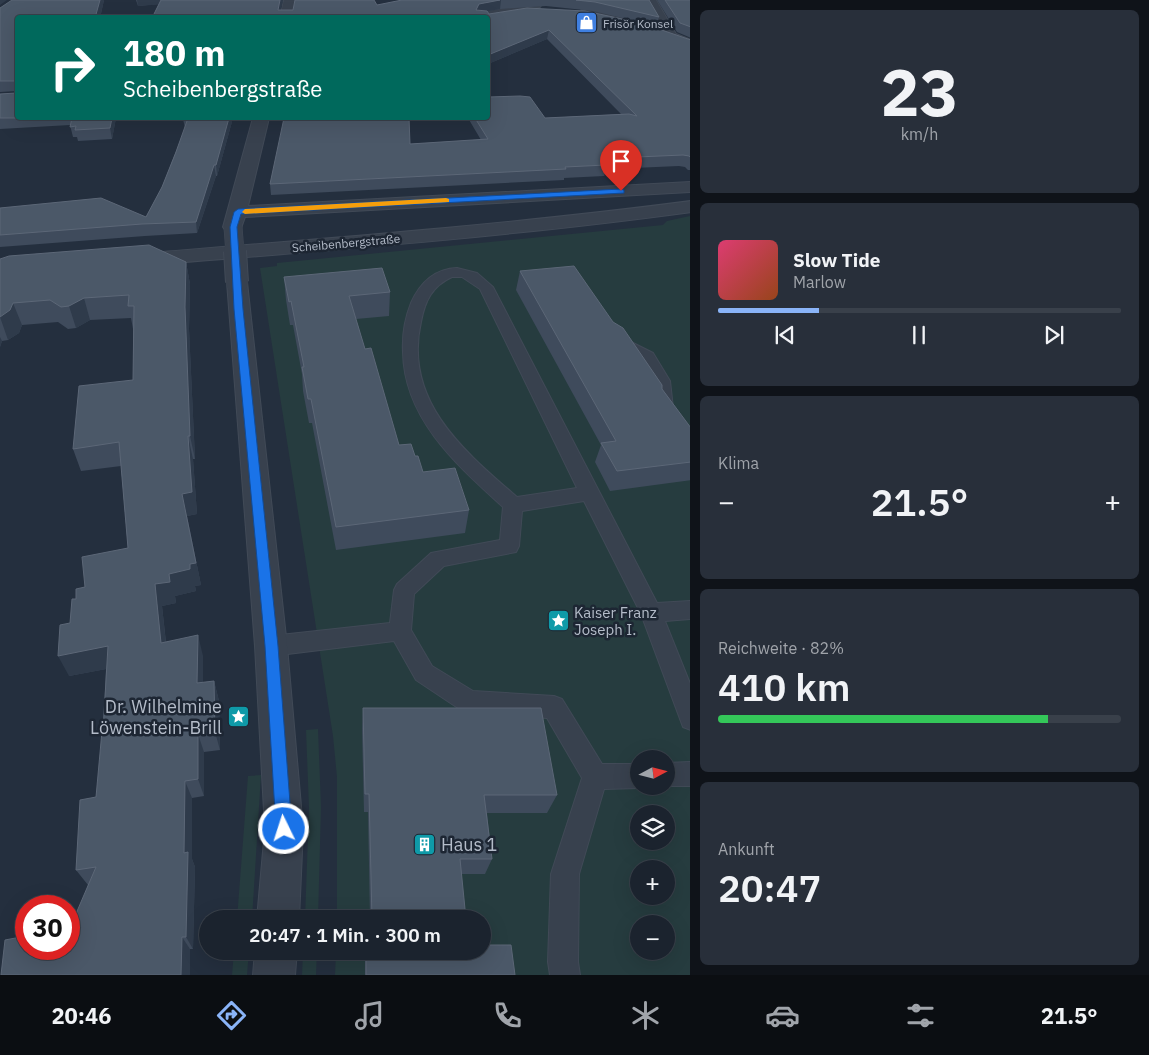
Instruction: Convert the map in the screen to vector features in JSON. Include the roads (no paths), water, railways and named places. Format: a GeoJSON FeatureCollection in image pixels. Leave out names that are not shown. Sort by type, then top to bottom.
{"type":"FeatureCollection","features":[{"type":"Feature","properties":{"kind":"street"},"geometry":{"type":"LineString","coordinates":[[287,15],[290,0]]}},
{"type":"Feature","properties":{"kind":"street"},"geometry":{"type":"LineString","coordinates":[[650,0],[670,36]]}},
{"type":"Feature","properties":{"kind":"street"},"geometry":{"type":"LineString","coordinates":[[487,15],[508,7],[550,4]]}},
{"type":"Feature","properties":{"kind":"street"},"geometry":{"type":"LineString","coordinates":[[576,6],[604,12],[690,45]]}},
{"type":"Feature","properties":{"kind":"street"},"geometry":{"type":"LineString","coordinates":[[261,120],[236,219],[237,282],[272,646],[284,829],[279,910]]}},
{"type":"Feature","properties":{"kind":"street"},"geometry":{"type":"LineString","coordinates":[[236,219],[690,187]]}},
{"type":"Feature","properties":{"kind":"street","name":"Scheibenbergstraße"},"geometry":{"type":"LineString","coordinates":[[119,261],[296,248],[618,216],[690,206]]}},
{"type":"Feature","properties":{"kind":"street"},"geometry":{"type":"LineString","coordinates":[[274,975],[275,960]]}},
{"type":"Feature","properties":{"kind":"lane"},"geometry":{"type":"LineString","coordinates":[[513,505],[454,448],[426,411],[414,380],[410,338],[417,304],[426,287],[439,276],[450,272],[476,277],[486,287],[651,613],[690,719]]}},
{"type":"Feature","properties":{"kind":"lane"},"geometry":{"type":"LineString","coordinates":[[609,330],[614,338],[647,356],[662,381],[665,408],[690,447]]}},
{"type":"Feature","properties":{"kind":"lane"},"geometry":{"type":"LineString","coordinates":[[513,505],[589,493]]}},
{"type":"Feature","properties":{"kind":"lane"},"geometry":{"type":"LineString","coordinates":[[513,505],[509,546],[438,559],[404,590],[400,631],[424,673],[469,702],[554,707],[595,777],[565,874],[563,962],[565,975]]}},
{"type":"Feature","properties":{"kind":"lane"},"geometry":{"type":"LineString","coordinates":[[651,613],[690,610]]}},
{"type":"Feature","properties":{"kind":"lane"},"geometry":{"type":"LineString","coordinates":[[272,646],[400,631]]}},
{"type":"Feature","properties":{"kind":"lane"},"geometry":{"type":"LineString","coordinates":[[675,775],[690,774]]}},
{"type":"Feature","properties":{"kind":"lane"},"geometry":{"type":"LineString","coordinates":[[595,777],[630,776]]}},
{"type":"Feature","properties":{"kind":"place","name":"Frisör Konsel"},"geometry":{"type":"Point","coordinates":[587,23]}},
{"type":"Feature","properties":{"kind":"place","name":"Kaiser Franz Joseph I."},"geometry":{"type":"Point","coordinates":[558,621]}},
{"type":"Feature","properties":{"kind":"place","name":"Dr. Wilhelmine Löwenstein-Brill"},"geometry":{"type":"Point","coordinates":[238,716]}},
{"type":"Feature","properties":{"kind":"place","name":"Haus 1"},"geometry":{"type":"Point","coordinates":[425,844]}}]}
